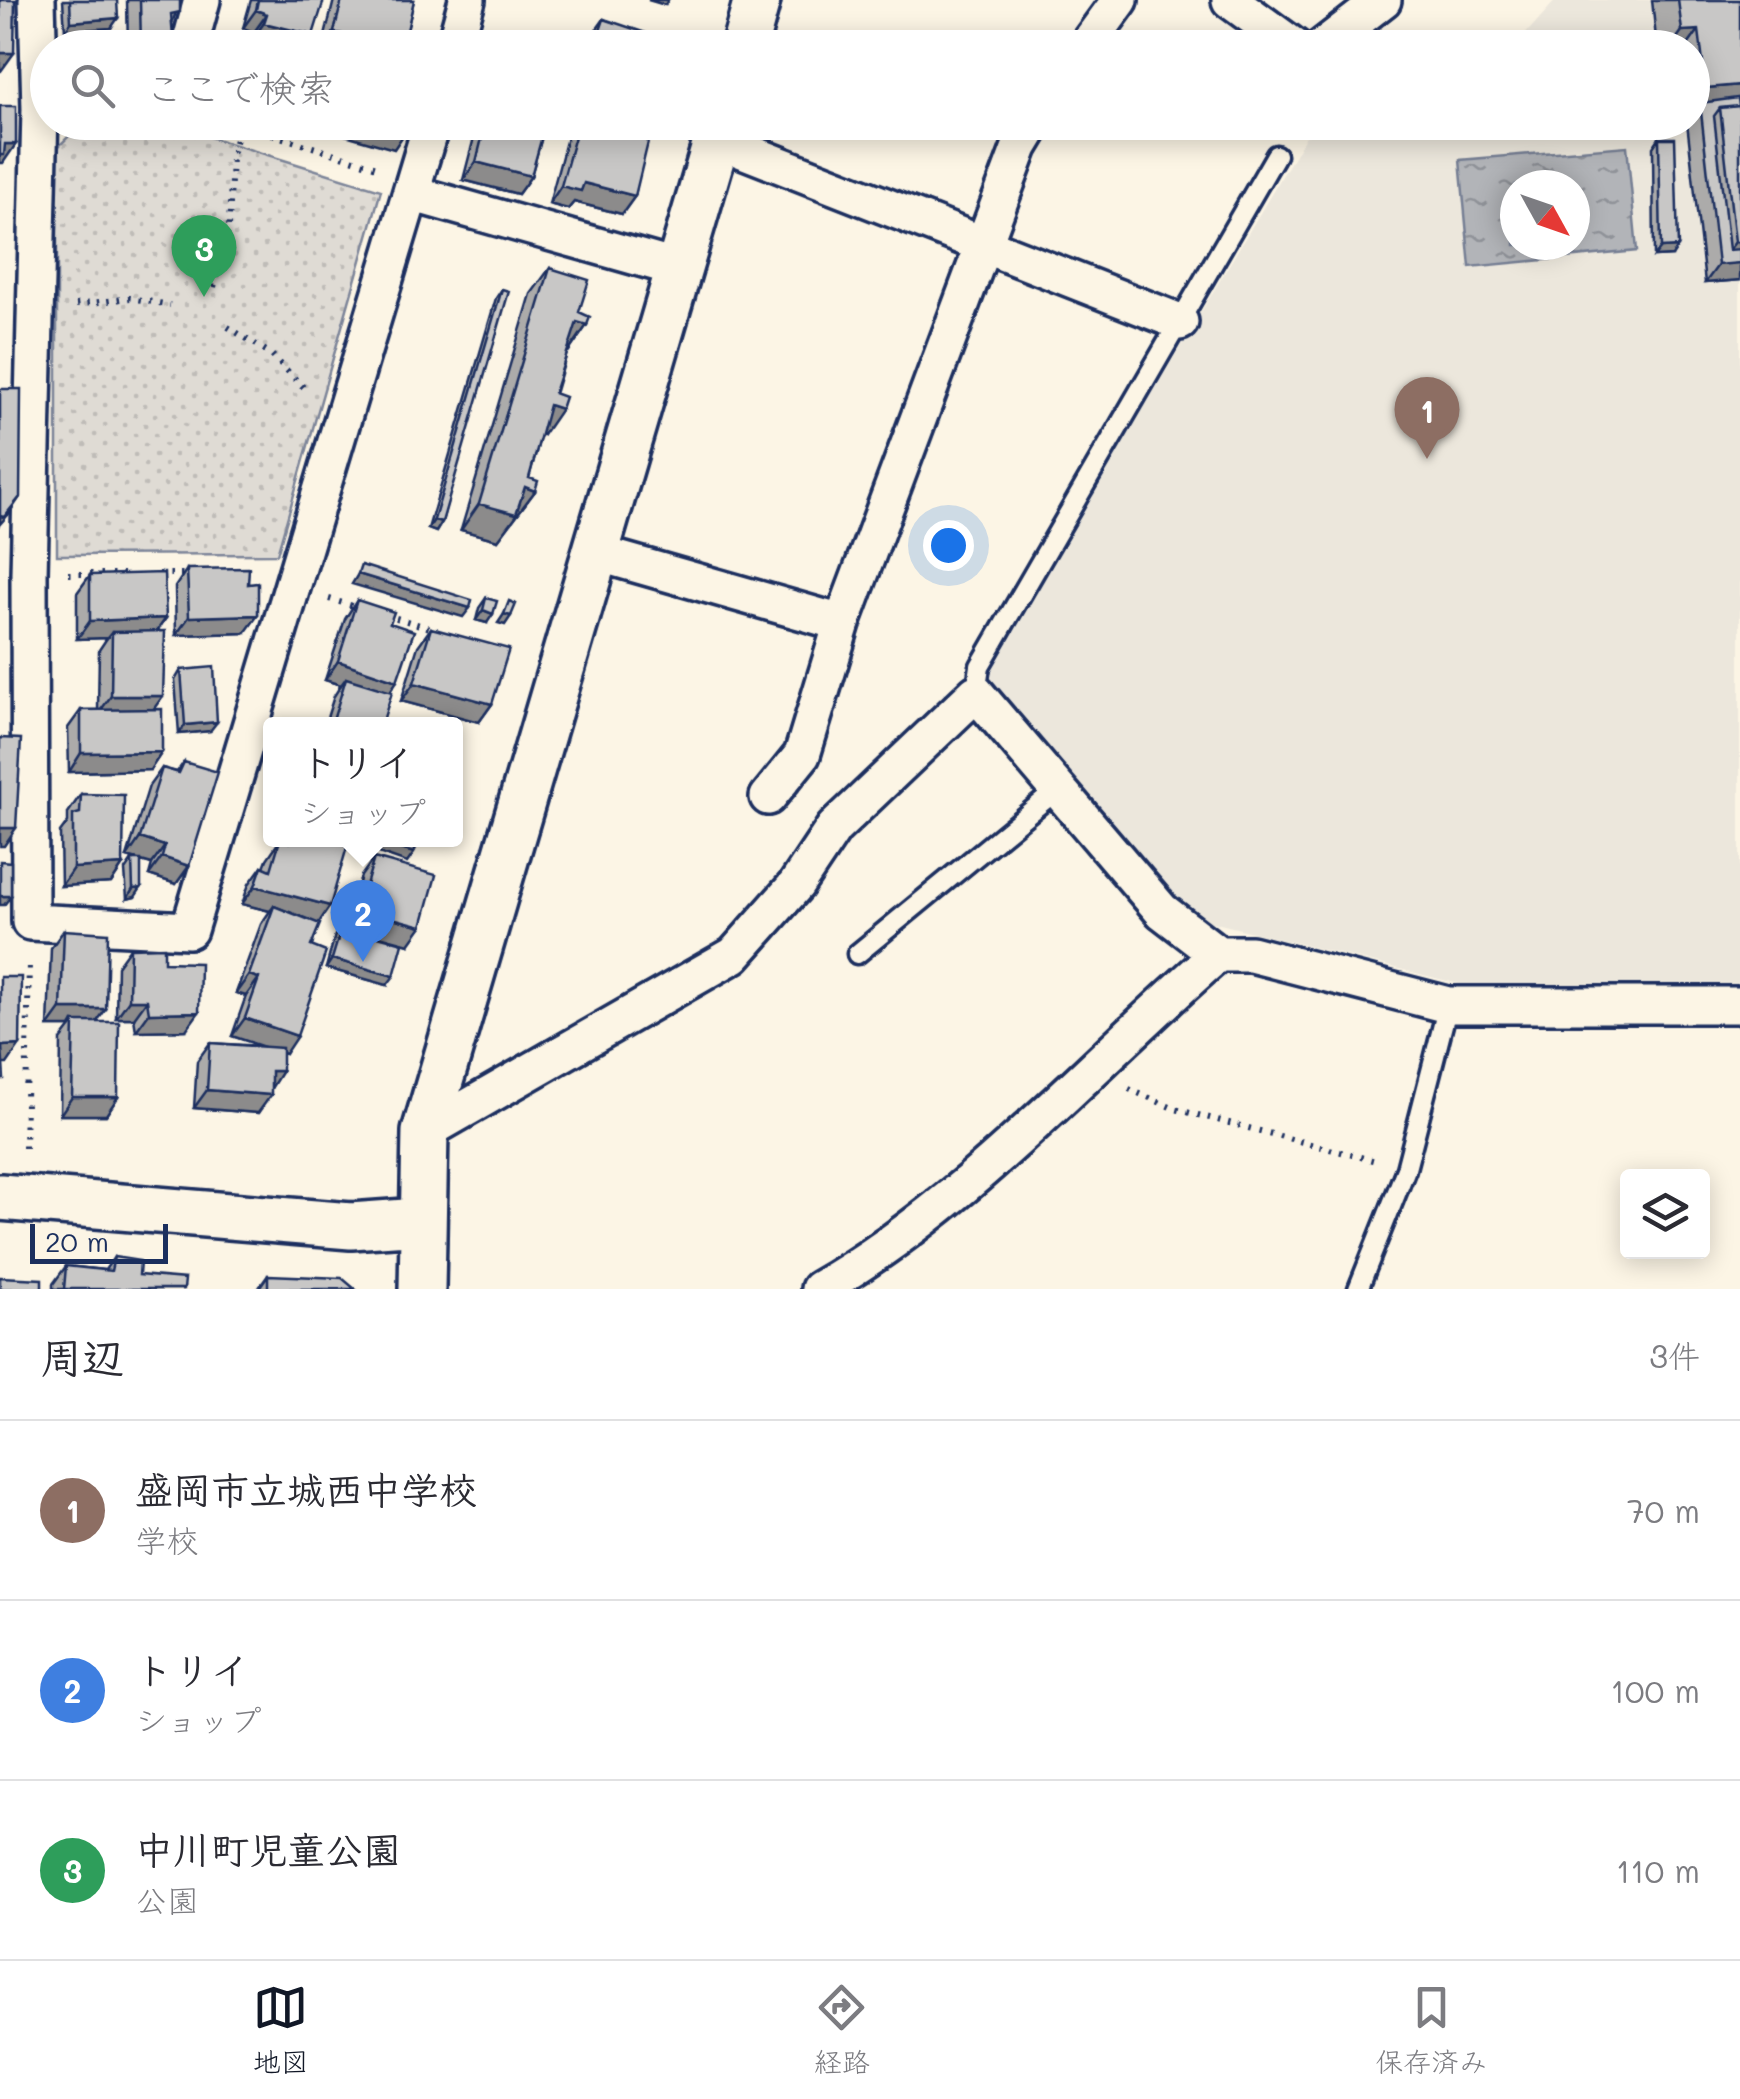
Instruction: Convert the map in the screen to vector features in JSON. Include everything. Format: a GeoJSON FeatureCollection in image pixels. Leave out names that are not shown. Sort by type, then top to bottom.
{"type":"FeatureCollection","features":[{"type":"Feature","properties":{"kind":"street"},"geometry":{"type":"LineString","coordinates":[[38,0],[40,30]]}},
{"type":"Feature","properties":{"kind":"street"},"geometry":{"type":"LineString","coordinates":[[194,30],[202,0]]}},
{"type":"Feature","properties":{"kind":"street"},"geometry":{"type":"LineString","coordinates":[[459,30],[467,0]]}},
{"type":"Feature","properties":{"kind":"street"},"geometry":{"type":"LineString","coordinates":[[749,30],[757,0]]}},
{"type":"Feature","properties":{"kind":"street"},"geometry":{"type":"LineString","coordinates":[[1098,30],[1120,0]]}},
{"type":"Feature","properties":{"kind":"street"},"geometry":{"type":"LineString","coordinates":[[1230,0],[1271,30]]}},
{"type":"Feature","properties":{"kind":"street"},"geometry":{"type":"LineString","coordinates":[[1344,30],[1383,0]]}},
{"type":"Feature","properties":{"kind":"street"},"geometry":{"type":"LineString","coordinates":[[43,140],[35,311],[15,573],[30,922],[189,930],[427,140]]}},
{"type":"Feature","properties":{"kind":"street"},"geometry":{"type":"LineString","coordinates":[[422,1289],[424,1132],[717,140]]}},
{"type":"Feature","properties":{"kind":"street"},"geometry":{"type":"LineString","coordinates":[[741,140],[1180,322]]}},
{"type":"Feature","properties":{"kind":"street"},"geometry":{"type":"LineString","coordinates":[[768,798],[802,756],[842,623],[1024,140]]}},
{"type":"Feature","properties":{"kind":"street"},"geometry":{"type":"LineString","coordinates":[[415,186],[678,269]]}},
{"type":"Feature","properties":{"kind":"street"},"geometry":{"type":"LineString","coordinates":[[593,552],[842,623]]}},
{"type":"Feature","properties":{"kind":"street"},"geometry":{"type":"LineString","coordinates":[[424,1132],[734,954],[796,884],[834,828],[976,693],[1162,910],[1218,954],[1251,954],[1448,1006],[1740,1006]]}},
{"type":"Feature","properties":{"kind":"street"},"geometry":{"type":"LineString","coordinates":[[819,1289],[870,1260],[944,1203],[1218,954]]}},
{"type":"Feature","properties":{"kind":"street"},"geometry":{"type":"LineString","coordinates":[[0,1197],[350,1226],[420,1221]]}},
{"type":"Feature","properties":{"kind":"lane"},"geometry":{"type":"LineString","coordinates":[[976,693],[980,666],[1276,155]]}},
{"type":"Feature","properties":{"kind":"lane"},"geometry":{"type":"LineString","coordinates":[[857,954],[1058,789]]}},
{"type":"Feature","properties":{"kind":"lane"},"geometry":{"type":"LineString","coordinates":[[1358,1289],[1406,1169],[1448,1006]]}},
{"type":"Feature","properties":{"kind":"path"},"geometry":{"type":"LineString","coordinates":[[214,287],[230,227],[234,140]]}},
{"type":"Feature","properties":{"kind":"path"},"geometry":{"type":"LineString","coordinates":[[281,140],[415,186]]}},
{"type":"Feature","properties":{"kind":"path"},"geometry":{"type":"LineString","coordinates":[[35,311],[130,298],[170,305]]}},
{"type":"Feature","properties":{"kind":"path"},"geometry":{"type":"LineString","coordinates":[[228,327],[272,354],[320,404],[346,415]]}},
{"type":"Feature","properties":{"kind":"path"},"geometry":{"type":"LineString","coordinates":[[15,573],[202,574]]}},
{"type":"Feature","properties":{"kind":"path"},"geometry":{"type":"LineString","coordinates":[[294,588],[444,632]]}},
{"type":"Feature","properties":{"kind":"path"},"geometry":{"type":"LineString","coordinates":[[25,1148],[30,922]]}},
{"type":"Feature","properties":{"kind":"path"},"geometry":{"type":"LineString","coordinates":[[1094,1065],[1122,1086],[1175,1109],[1406,1169]]}},
{"type":"Feature","properties":{"kind":"shaded area"},"geometry":{"type":"Polygon","coordinates":[[[1556,0],[1740,0],[1740,984],[1475,988],[1192,917],[986,672],[1304,140],[1710,140],[1710,30],[1529,30],[1556,0]]]}},
{"type":"Feature","properties":{"kind":"shaded area"},"geometry":{"type":"Polygon","coordinates":[[[65,140],[219,140],[381,190],[277,554],[57,555],[57,148],[65,140]]]}},
{"type":"Feature","properties":{"kind":"water"},"geometry":{"type":"Polygon","coordinates":[[[1627,146],[1637,251],[1590,256],[1590,170],[1500,170],[1500,260],[1543,260],[1470,267],[1460,160],[1627,146]]]}},
{"type":"Feature","properties":{"kind":"building"},"geometry":{"type":"Polygon","coordinates":[[[0,0],[15,0],[14,53],[0,53],[0,0]]]}},
{"type":"Feature","properties":{"kind":"building"},"geometry":{"type":"Polygon","coordinates":[[[70,0],[117,0],[118,18],[71,22],[70,0]]]}},
{"type":"Feature","properties":{"kind":"building"},"geometry":{"type":"Polygon","coordinates":[[[140,0],[180,0],[180,12],[171,14],[172,30],[141,30],[140,0]]]}},
{"type":"Feature","properties":{"kind":"building"},"geometry":{"type":"Polygon","coordinates":[[[258,0],[324,0],[315,30],[293,30],[264,23],[267,14],[256,10],[258,0]]]}},
{"type":"Feature","properties":{"kind":"building"},"geometry":{"type":"Polygon","coordinates":[[[342,0],[414,0],[407,30],[334,30],[342,0]]]}},
{"type":"Feature","properties":{"kind":"building"},"geometry":{"type":"Polygon","coordinates":[[[1678,0],[1740,0],[1740,85],[1710,88],[1710,30],[1682,30],[1678,0]]]}},
{"type":"Feature","properties":{"kind":"building"},"geometry":{"type":"Polygon","coordinates":[[[604,19],[637,30],[600,30],[604,19]]]}},
{"type":"Feature","properties":{"kind":"building"},"geometry":{"type":"Polygon","coordinates":[[[1738,98],[1739,106],[1720,108],[1714,116],[1729,250],[1740,249],[1740,263],[1718,265],[1704,140],[1710,140],[1710,102],[1738,98]]]}},
{"type":"Feature","properties":{"kind":"building"},"geometry":{"type":"Polygon","coordinates":[[[0,106],[16,106],[16,144],[5,144],[4,155],[0,155],[0,106]]]}},
{"type":"Feature","properties":{"kind":"building"},"geometry":{"type":"Polygon","coordinates":[[[1740,106],[1740,242],[1735,242],[1720,108],[1740,106]]]}},
{"type":"Feature","properties":{"kind":"building"},"geometry":{"type":"Polygon","coordinates":[[[482,140],[541,140],[531,176],[476,162],[482,140]]]}},
{"type":"Feature","properties":{"kind":"building"},"geometry":{"type":"Polygon","coordinates":[[[574,140],[649,140],[635,196],[584,183],[581,191],[561,186],[574,140]]]}},
{"type":"Feature","properties":{"kind":"building"},"geometry":{"type":"Polygon","coordinates":[[[1659,140],[1675,140],[1678,247],[1661,248],[1659,140]]]}},
{"type":"Feature","properties":{"kind":"building"},"geometry":{"type":"Polygon","coordinates":[[[550,268],[589,280],[579,312],[590,317],[587,325],[577,322],[554,393],[565,397],[561,409],[549,405],[529,478],[538,481],[535,491],[525,487],[516,514],[479,504],[550,268]]]}},
{"type":"Feature","properties":{"kind":"building"},"geometry":{"type":"Polygon","coordinates":[[[502,289],[509,291],[442,522],[434,520],[502,289]]]}},
{"type":"Feature","properties":{"kind":"building"},"geometry":{"type":"Polygon","coordinates":[[[0,389],[21,389],[20,497],[4,517],[0,516],[0,389]]]}},
{"type":"Feature","properties":{"kind":"building"},"geometry":{"type":"Polygon","coordinates":[[[361,565],[472,600],[470,608],[358,574],[361,565]]]}},
{"type":"Feature","properties":{"kind":"building"},"geometry":{"type":"Polygon","coordinates":[[[249,568],[248,584],[258,583],[258,615],[189,617],[187,569],[249,568]]]}},
{"type":"Feature","properties":{"kind":"building"},"geometry":{"type":"Polygon","coordinates":[[[164,573],[166,618],[90,621],[90,575],[164,573]]]}},
{"type":"Feature","properties":{"kind":"building"},"geometry":{"type":"Polygon","coordinates":[[[486,598],[497,601],[493,614],[483,610],[486,598]]]}},
{"type":"Feature","properties":{"kind":"building"},"geometry":{"type":"Polygon","coordinates":[[[357,600],[394,612],[390,623],[414,631],[397,681],[338,661],[357,600]]]}},
{"type":"Feature","properties":{"kind":"building"},"geometry":{"type":"Polygon","coordinates":[[[509,601],[516,604],[511,616],[504,614],[509,601]]]}},
{"type":"Feature","properties":{"kind":"building"},"geometry":{"type":"Polygon","coordinates":[[[431,628],[509,649],[492,704],[414,683],[431,628]]]}},
{"type":"Feature","properties":{"kind":"building"},"geometry":{"type":"Polygon","coordinates":[[[165,631],[163,696],[111,696],[112,632],[165,631]]]}},
{"type":"Feature","properties":{"kind":"building"},"geometry":{"type":"Polygon","coordinates":[[[214,667],[217,722],[185,725],[181,670],[214,667]]]}},
{"type":"Feature","properties":{"kind":"building"},"geometry":{"type":"Polygon","coordinates":[[[346,678],[392,692],[384,717],[334,717],[346,678]]]}},
{"type":"Feature","properties":{"kind":"building"},"geometry":{"type":"Polygon","coordinates":[[[162,709],[162,752],[81,753],[81,710],[162,709]]]}},
{"type":"Feature","properties":{"kind":"building"},"geometry":{"type":"Polygon","coordinates":[[[0,738],[21,739],[16,828],[0,828],[0,738]]]}},
{"type":"Feature","properties":{"kind":"building"},"geometry":{"type":"Polygon","coordinates":[[[184,762],[218,772],[189,866],[162,857],[165,846],[140,838],[162,768],[179,773],[184,762]]]}},
{"type":"Feature","properties":{"kind":"building"},"geometry":{"type":"Polygon","coordinates":[[[81,794],[124,795],[123,865],[73,868],[73,815],[80,813],[81,794]]]}},
{"type":"Feature","properties":{"kind":"building"},"geometry":{"type":"Polygon","coordinates":[[[278,847],[347,847],[330,906],[255,886],[262,866],[271,870],[278,847]]]}},
{"type":"Feature","properties":{"kind":"building"},"geometry":{"type":"Polygon","coordinates":[[[395,847],[416,847],[414,853],[395,847]]]}},
{"type":"Feature","properties":{"kind":"building"},"geometry":{"type":"Polygon","coordinates":[[[374,858],[436,875],[422,926],[359,909],[374,858]]]}},
{"type":"Feature","properties":{"kind":"building"},"geometry":{"type":"Polygon","coordinates":[[[132,860],[141,860],[141,888],[133,889],[132,860]]]}},
{"type":"Feature","properties":{"kind":"building"},"geometry":{"type":"Polygon","coordinates":[[[0,861],[11,862],[11,896],[0,896],[0,861]]]}},
{"type":"Feature","properties":{"kind":"building"},"geometry":{"type":"Polygon","coordinates":[[[274,906],[320,924],[311,946],[326,952],[297,1036],[245,1018],[259,978],[249,975],[274,906]]]}},
{"type":"Feature","properties":{"kind":"building"},"geometry":{"type":"Polygon","coordinates":[[[342,926],[403,943],[394,976],[332,959],[342,926]]]}},
{"type":"Feature","properties":{"kind":"building"},"geometry":{"type":"Polygon","coordinates":[[[64,930],[108,933],[106,1009],[61,1009],[64,930]]]}},
{"type":"Feature","properties":{"kind":"building"},"geometry":{"type":"Polygon","coordinates":[[[164,947],[164,962],[200,963],[199,1012],[149,1013],[147,1000],[129,1000],[130,948],[164,947]]]}},
{"type":"Feature","properties":{"kind":"building"},"geometry":{"type":"Polygon","coordinates":[[[0,977],[21,977],[20,1045],[2,1046],[4,1079],[0,1080],[0,977]]]}},
{"type":"Feature","properties":{"kind":"building"},"geometry":{"type":"Polygon","coordinates":[[[74,1022],[119,1022],[118,1097],[72,1097],[74,1022]]]}},
{"type":"Feature","properties":{"kind":"building"},"geometry":{"type":"Polygon","coordinates":[[[210,1043],[282,1048],[282,1071],[271,1071],[271,1095],[207,1090],[210,1043]]]}},
{"type":"Feature","properties":{"kind":"building"},"geometry":{"type":"Polygon","coordinates":[[[114,1257],[140,1261],[139,1275],[185,1279],[184,1289],[64,1289],[66,1266],[111,1271],[114,1257]]]}},
{"type":"Feature","properties":{"kind":"building"},"geometry":{"type":"Polygon","coordinates":[[[268,1275],[342,1278],[355,1289],[268,1289],[268,1275]]]}},
{"type":"Feature","properties":{"kind":"building"},"geometry":{"type":"Polygon","coordinates":[[[0,1277],[42,1279],[42,1289],[0,1289],[0,1277]]]}},
{"type":"Feature","properties":{"kind":"place","name":"中川町児童公園"},"geometry":{"type":"Point","coordinates":[204,297]}},
{"type":"Feature","properties":{"kind":"place","name":"盛岡市立城西中学校"},"geometry":{"type":"Point","coordinates":[1427,459]}},
{"type":"Feature","properties":{"kind":"place","name":"トリイ"},"geometry":{"type":"Point","coordinates":[363,962]}}]}
